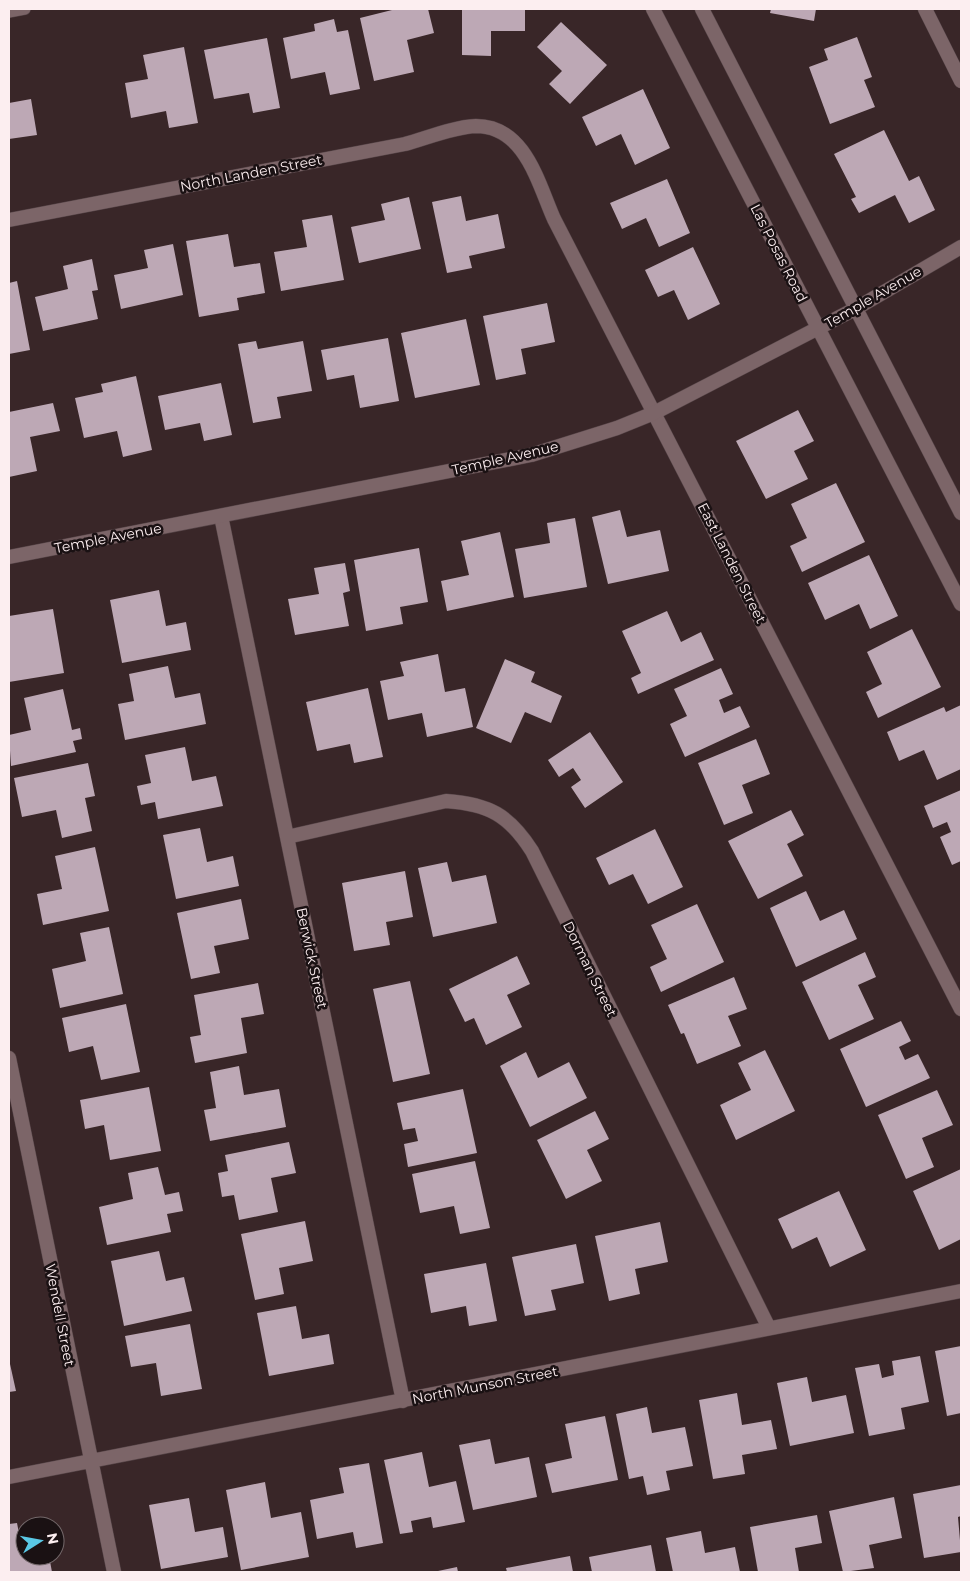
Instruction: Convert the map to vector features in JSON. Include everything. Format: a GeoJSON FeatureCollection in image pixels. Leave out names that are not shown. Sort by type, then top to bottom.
{"type":"FeatureCollection","features":[{"type":"Feature","properties":{"kind":"street","name":"Las Posas Road"},"geometry":{"type":"LineString","coordinates":[[653,9],[961,604]]}},
{"type":"Feature","properties":{"kind":"street"},"geometry":{"type":"LineString","coordinates":[[702,9],[961,513]]}},
{"type":"Feature","properties":{"kind":"street"},"geometry":{"type":"LineString","coordinates":[[925,9],[961,81]]}},
{"type":"Feature","properties":{"kind":"street","name":"North Landen Street"},"geometry":{"type":"LineString","coordinates":[[9,220],[405,144],[462,128],[476,126],[492,129]]}},
{"type":"Feature","properties":{"kind":"street","name":"East Landen Street"},"geometry":{"type":"LineString","coordinates":[[492,129],[507,136],[526,156],[554,219],[961,1009]]}},
{"type":"Feature","properties":{"kind":"street","name":"Temple Avenue"},"geometry":{"type":"LineString","coordinates":[[9,557],[531,455],[617,428],[654,413],[817,329],[961,248]]}},
{"type":"Feature","properties":{"kind":"street","name":"Berwick Street"},"geometry":{"type":"LineString","coordinates":[[221,516],[403,1401]]}},
{"type":"Feature","properties":{"kind":"street","name":"Dorman Street"},"geometry":{"type":"LineString","coordinates":[[287,837],[446,801],[472,803],[498,813],[518,830],[532,852],[769,1328]]}},
{"type":"Feature","properties":{"kind":"street","name":"Wendell Street"},"geometry":{"type":"LineString","coordinates":[[9,1058],[114,1572]]}},
{"type":"Feature","properties":{"kind":"street","name":"North Munson Street"},"geometry":{"type":"LineString","coordinates":[[9,1477],[961,1290]]}},
{"type":"Feature","properties":{"kind":"lane"},"geometry":{"type":"LineString","coordinates":[[9,12],[25,9]]}},
{"type":"Feature","properties":{"kind":"building"},"geometry":{"type":"Polygon","coordinates":[[[396,9],[428,9],[434,33],[407,40],[414,72],[374,81],[360,18],[396,9]]]}},
{"type":"Feature","properties":{"kind":"building"},"geometry":{"type":"Polygon","coordinates":[[[462,9],[525,9],[525,31],[491,31],[491,56],[462,55],[462,9]]]}},
{"type":"Feature","properties":{"kind":"building"},"geometry":{"type":"Polygon","coordinates":[[[771,9],[816,9],[814,21],[770,13],[771,9]]]}},
{"type":"Feature","properties":{"kind":"building"},"geometry":{"type":"Polygon","coordinates":[[[334,19],[337,32],[348,30],[360,89],[330,95],[325,72],[291,79],[283,38],[315,31],[314,24],[334,19]]]}},
{"type":"Feature","properties":{"kind":"building"},"geometry":{"type":"Polygon","coordinates":[[[561,22],[607,65],[570,104],[549,84],[562,71],[537,47],[561,22]]]}},
{"type":"Feature","properties":{"kind":"building"},"geometry":{"type":"Polygon","coordinates":[[[857,37],[872,77],[864,80],[875,107],[830,124],[809,67],[828,60],[824,49],[857,37]]]}},
{"type":"Feature","properties":{"kind":"building"},"geometry":{"type":"Polygon","coordinates":[[[267,38],[280,108],[253,113],[249,93],[214,99],[204,50],[267,38]]]}},
{"type":"Feature","properties":{"kind":"building"},"geometry":{"type":"Polygon","coordinates":[[[184,47],[198,123],[169,128],[166,111],[131,118],[125,83],[148,79],[143,55],[184,47]]]}},
{"type":"Feature","properties":{"kind":"building"},"geometry":{"type":"Polygon","coordinates":[[[643,89],[670,148],[635,165],[621,134],[596,146],[582,117],[643,89]]]}},
{"type":"Feature","properties":{"kind":"building"},"geometry":{"type":"Polygon","coordinates":[[[31,99],[37,135],[9,139],[9,103],[31,99]]]}},
{"type":"Feature","properties":{"kind":"building"},"geometry":{"type":"Polygon","coordinates":[[[884,130],[909,181],[919,176],[935,210],[909,223],[895,195],[859,213],[851,199],[856,197],[834,154],[884,130]]]}},
{"type":"Feature","properties":{"kind":"building"},"geometry":{"type":"Polygon","coordinates":[[[667,179],[690,233],[659,247],[646,218],[622,229],[610,203],[667,179]]]}},
{"type":"Feature","properties":{"kind":"building"},"geometry":{"type":"Polygon","coordinates":[[[461,196],[466,221],[498,214],[505,248],[469,256],[472,268],[447,273],[432,202],[461,196]]]}},
{"type":"Feature","properties":{"kind":"building"},"geometry":{"type":"Polygon","coordinates":[[[409,197],[421,249],[359,263],[351,227],[385,220],[381,204],[409,197]]]}},
{"type":"Feature","properties":{"kind":"building"},"geometry":{"type":"Polygon","coordinates":[[[332,215],[344,280],[281,291],[274,252],[307,247],[302,220],[332,215]]]}},
{"type":"Feature","properties":{"kind":"building"},"geometry":{"type":"Polygon","coordinates":[[[228,234],[234,267],[260,263],[265,293],[237,298],[239,310],[199,317],[186,241],[228,234]]]}},
{"type":"Feature","properties":{"kind":"building"},"geometry":{"type":"Polygon","coordinates":[[[173,244],[183,295],[121,309],[114,275],[148,268],[144,250],[173,244]]]}},
{"type":"Feature","properties":{"kind":"building"},"geometry":{"type":"Polygon","coordinates":[[[693,247],[720,304],[688,320],[674,290],[658,297],[645,270],[693,247]]]}},
{"type":"Feature","properties":{"kind":"building"},"geometry":{"type":"Polygon","coordinates":[[[92,259],[98,290],[92,291],[98,319],[43,331],[35,297],[68,289],[63,266],[92,259]]]}},
{"type":"Feature","properties":{"kind":"building"},"geometry":{"type":"Polygon","coordinates":[[[17,281],[30,350],[9,354],[9,283],[17,281]]]}},
{"type":"Feature","properties":{"kind":"building"},"geometry":{"type":"Polygon","coordinates":[[[547,303],[555,342],[521,349],[526,374],[496,380],[483,316],[547,303]]]}},
{"type":"Feature","properties":{"kind":"building"},"geometry":{"type":"Polygon","coordinates":[[[466,319],[480,385],[415,398],[401,333],[466,319]]]}},
{"type":"Feature","properties":{"kind":"building"},"geometry":{"type":"Polygon","coordinates":[[[388,338],[399,401],[360,408],[354,375],[327,380],[321,350],[388,338]]]}},
{"type":"Feature","properties":{"kind":"building"},"geometry":{"type":"Polygon","coordinates":[[[256,341],[258,349],[303,341],[312,391],[277,397],[281,418],[253,423],[238,344],[256,341]]]}},
{"type":"Feature","properties":{"kind":"building"},"geometry":{"type":"Polygon","coordinates":[[[136,376],[152,450],[123,457],[117,431],[84,438],[75,398],[103,392],[101,384],[136,376]]]}},
{"type":"Feature","properties":{"kind":"building"},"geometry":{"type":"Polygon","coordinates":[[[221,383],[232,435],[204,441],[200,423],[165,430],[158,396],[221,383]]]}},
{"type":"Feature","properties":{"kind":"building"},"geometry":{"type":"Polygon","coordinates":[[[53,403],[60,431],[30,437],[37,471],[9,477],[9,412],[53,403]]]}},
{"type":"Feature","properties":{"kind":"building"},"geometry":{"type":"Polygon","coordinates":[[[798,410],[814,441],[794,451],[808,479],[766,499],[736,441],[798,410]]]}},
{"type":"Feature","properties":{"kind":"building"},"geometry":{"type":"Polygon","coordinates":[[[836,483],[865,542],[802,572],[790,546],[807,538],[791,504],[836,483]]]}},
{"type":"Feature","properties":{"kind":"building"},"geometry":{"type":"Polygon","coordinates":[[[620,510],[627,537],[660,530],[669,571],[608,584],[592,517],[620,510]]]}},
{"type":"Feature","properties":{"kind":"building"},"geometry":{"type":"Polygon","coordinates":[[[575,518],[587,587],[524,598],[515,549],[550,543],[547,523],[575,518]]]}},
{"type":"Feature","properties":{"kind":"building"},"geometry":{"type":"Polygon","coordinates":[[[500,532],[514,597],[447,611],[441,581],[469,575],[461,541],[500,532]]]}},
{"type":"Feature","properties":{"kind":"building"},"geometry":{"type":"Polygon","coordinates":[[[419,548],[428,602],[400,607],[403,624],[366,631],[354,560],[419,548]]]}},
{"type":"Feature","properties":{"kind":"building"},"geometry":{"type":"Polygon","coordinates":[[[869,555],[898,616],[870,629],[859,604],[825,620],[808,583],[869,555]]]}},
{"type":"Feature","properties":{"kind":"building"},"geometry":{"type":"Polygon","coordinates":[[[345,563],[350,591],[343,593],[349,626],[295,635],[288,599],[319,594],[314,568],[345,563]]]}},
{"type":"Feature","properties":{"kind":"building"},"geometry":{"type":"Polygon","coordinates":[[[159,590],[166,626],[186,622],[191,650],[122,663],[110,600],[159,590]]]}},
{"type":"Feature","properties":{"kind":"building"},"geometry":{"type":"Polygon","coordinates":[[[53,609],[64,673],[9,682],[9,616],[53,609]]]}},
{"type":"Feature","properties":{"kind":"building"},"geometry":{"type":"Polygon","coordinates":[[[667,611],[681,642],[701,632],[714,660],[638,694],[631,678],[641,673],[622,631],[667,611]]]}},
{"type":"Feature","properties":{"kind":"building"},"geometry":{"type":"Polygon","coordinates":[[[912,629],[941,687],[878,718],[866,692],[882,684],[867,652],[912,629]]]}},
{"type":"Feature","properties":{"kind":"building"},"geometry":{"type":"Polygon","coordinates":[[[438,654],[445,692],[465,688],[473,727],[427,737],[422,713],[388,720],[380,681],[404,676],[400,662],[438,654]]]}},
{"type":"Feature","properties":{"kind":"building"},"geometry":{"type":"Polygon","coordinates":[[[505,659],[535,672],[531,682],[562,696],[551,723],[525,712],[511,743],[476,728],[505,659]]]}},
{"type":"Feature","properties":{"kind":"building"},"geometry":{"type":"Polygon","coordinates":[[[168,666],[175,698],[200,693],[206,724],[125,740],[118,704],[134,701],[129,674],[168,666]]]}},
{"type":"Feature","properties":{"kind":"building"},"geometry":{"type":"Polygon","coordinates":[[[721,668],[733,694],[719,700],[724,713],[740,706],[750,727],[685,757],[670,724],[687,716],[674,689],[721,668]]]}},
{"type":"Feature","properties":{"kind":"building"},"geometry":{"type":"Polygon","coordinates":[[[368,688],[383,757],[354,763],[350,744],[317,751],[306,702],[368,688]]]}},
{"type":"Feature","properties":{"kind":"building"},"geometry":{"type":"Polygon","coordinates":[[[63,689],[72,730],[80,728],[82,739],[73,741],[76,752],[11,766],[9,735],[31,730],[24,698],[63,689]]]}},
{"type":"Feature","properties":{"kind":"building"},"geometry":{"type":"Polygon","coordinates":[[[961,705],[961,769],[937,780],[924,750],[899,761],[887,732],[944,707],[946,712],[961,705]]]}},
{"type":"Feature","properties":{"kind":"building"},"geometry":{"type":"Polygon","coordinates":[[[590,732],[623,782],[585,808],[571,787],[581,780],[573,768],[559,777],[548,760],[590,732]]]}},
{"type":"Feature","properties":{"kind":"building"},"geometry":{"type":"Polygon","coordinates":[[[756,739],[770,774],[742,785],[753,813],[724,825],[698,763],[756,739]]]}},
{"type":"Feature","properties":{"kind":"building"},"geometry":{"type":"Polygon","coordinates":[[[185,747],[192,781],[216,776],[223,806],[158,819],[155,802],[141,805],[137,786],[151,783],[145,755],[185,747]]]}},
{"type":"Feature","properties":{"kind":"building"},"geometry":{"type":"Polygon","coordinates":[[[88,763],[95,796],[85,798],[92,831],[62,838],[56,810],[22,817],[14,778],[88,763]]]}},
{"type":"Feature","properties":{"kind":"building"},"geometry":{"type":"Polygon","coordinates":[[[961,790],[961,861],[952,865],[940,837],[951,832],[947,822],[933,828],[924,806],[961,790]]]}},
{"type":"Feature","properties":{"kind":"building"},"geometry":{"type":"Polygon","coordinates":[[[791,810],[804,835],[787,844],[803,876],[758,899],[728,841],[791,810]]]}},
{"type":"Feature","properties":{"kind":"building"},"geometry":{"type":"Polygon","coordinates":[[[200,828],[207,862],[233,856],[239,886],[176,899],[163,835],[200,828]]]}},
{"type":"Feature","properties":{"kind":"building"},"geometry":{"type":"Polygon","coordinates":[[[655,829],[683,887],[648,904],[633,874],[609,885],[596,858],[655,829]]]}},
{"type":"Feature","properties":{"kind":"building"},"geometry":{"type":"Polygon","coordinates":[[[95,847],[109,911],[43,925],[37,894],[62,889],[55,856],[95,847]]]}},
{"type":"Feature","properties":{"kind":"building"},"geometry":{"type":"Polygon","coordinates":[[[447,862],[452,882],[486,875],[497,923],[433,937],[418,868],[447,862]]]}},
{"type":"Feature","properties":{"kind":"building"},"geometry":{"type":"Polygon","coordinates":[[[405,871],[413,917],[386,922],[390,945],[354,951],[342,883],[405,871]]]}},
{"type":"Feature","properties":{"kind":"building"},"geometry":{"type":"Polygon","coordinates":[[[806,891],[820,921],[844,910],[857,939],[796,967],[770,908],[806,891]]]}},
{"type":"Feature","properties":{"kind":"building"},"geometry":{"type":"Polygon","coordinates":[[[241,899],[249,939],[214,946],[220,973],[191,979],[177,913],[241,899]]]}},
{"type":"Feature","properties":{"kind":"building"},"geometry":{"type":"Polygon","coordinates":[[[697,904],[724,962],[661,992],[650,967],[667,959],[651,925],[697,904]]]}},
{"type":"Feature","properties":{"kind":"building"},"geometry":{"type":"Polygon","coordinates":[[[109,927],[123,994],[60,1008],[52,969],[86,961],[80,933],[109,927]]]}},
{"type":"Feature","properties":{"kind":"building"},"geometry":{"type":"Polygon","coordinates":[[[865,952],[876,977],[858,985],[874,1019],[829,1040],[802,982],[865,952]]]}},
{"type":"Feature","properties":{"kind":"building"},"geometry":{"type":"Polygon","coordinates":[[[517,956],[530,984],[507,995],[522,1027],[486,1045],[474,1018],[465,1022],[449,989],[517,956]]]}},
{"type":"Feature","properties":{"kind":"building"},"geometry":{"type":"Polygon","coordinates":[[[734,977],[747,1009],[728,1016],[741,1046],[697,1064],[684,1033],[681,1034],[668,1005],[734,977]]]}},
{"type":"Feature","properties":{"kind":"building"},"geometry":{"type":"Polygon","coordinates":[[[410,981],[430,1074],[393,1082],[373,989],[410,981]]]}},
{"type":"Feature","properties":{"kind":"building"},"geometry":{"type":"Polygon","coordinates":[[[258,983],[264,1014],[241,1018],[247,1053],[195,1063],[190,1037],[201,1035],[194,995],[258,983]]]}},
{"type":"Feature","properties":{"kind":"building"},"geometry":{"type":"Polygon","coordinates":[[[126,1004],[140,1072],[101,1080],[93,1046],[69,1052],[62,1018],[126,1004]]]}},
{"type":"Feature","properties":{"kind":"building"},"geometry":{"type":"Polygon","coordinates":[[[901,1021],[911,1041],[899,1047],[905,1060],[918,1054],[930,1078],[866,1107],[840,1049],[901,1021]]]}},
{"type":"Feature","properties":{"kind":"building"},"geometry":{"type":"Polygon","coordinates":[[[765,1050],[795,1111],[736,1140],[720,1105],[751,1090],[738,1063],[765,1050]]]}},
{"type":"Feature","properties":{"kind":"building"},"geometry":{"type":"Polygon","coordinates":[[[526,1052],[538,1078],[569,1062],[587,1098],[530,1127],[500,1066],[526,1052]]]}},
{"type":"Feature","properties":{"kind":"building"},"geometry":{"type":"Polygon","coordinates":[[[239,1066],[244,1095],[279,1089],[286,1127],[210,1141],[204,1110],[216,1108],[210,1072],[239,1066]]]}},
{"type":"Feature","properties":{"kind":"building"},"geometry":{"type":"Polygon","coordinates":[[[149,1087],[161,1151],[110,1160],[104,1125],[85,1129],[80,1100],[149,1087]]]}},
{"type":"Feature","properties":{"kind":"building"},"geometry":{"type":"Polygon","coordinates":[[[463,1089],[477,1153],[408,1167],[404,1144],[418,1141],[415,1128],[403,1130],[397,1103],[463,1089]]]}},
{"type":"Feature","properties":{"kind":"building"},"geometry":{"type":"Polygon","coordinates":[[[937,1090],[953,1125],[922,1138],[934,1167],[906,1179],[878,1115],[937,1090]]]}},
{"type":"Feature","properties":{"kind":"building"},"geometry":{"type":"Polygon","coordinates":[[[595,1111],[609,1139],[587,1150],[602,1181],[566,1199],[537,1140],[595,1111]]]}},
{"type":"Feature","properties":{"kind":"building"},"geometry":{"type":"Polygon","coordinates":[[[289,1142],[296,1173],[271,1178],[278,1212],[239,1220],[234,1195],[222,1197],[218,1173],[228,1171],[225,1155],[289,1142]]]}},
{"type":"Feature","properties":{"kind":"building"},"geometry":{"type":"Polygon","coordinates":[[[475,1161],[490,1228],[460,1234],[454,1206],[420,1213],[412,1174],[475,1161]]]}},
{"type":"Feature","properties":{"kind":"building"},"geometry":{"type":"Polygon","coordinates":[[[158,1167],[165,1195],[179,1192],[183,1211],[167,1214],[171,1232],[107,1245],[99,1207],[133,1199],[128,1173],[158,1167]]]}},
{"type":"Feature","properties":{"kind":"building"},"geometry":{"type":"Polygon","coordinates":[[[961,1169],[961,1239],[939,1250],[913,1191],[961,1169]]]}},
{"type":"Feature","properties":{"kind":"building"},"geometry":{"type":"Polygon","coordinates":[[[839,1191],[866,1250],[830,1267],[817,1237],[792,1249],[778,1219],[839,1191]]]}},
{"type":"Feature","properties":{"kind":"building"},"geometry":{"type":"Polygon","coordinates":[[[305,1221],[313,1261],[279,1268],[284,1294],[255,1300],[241,1234],[305,1221]]]}},
{"type":"Feature","properties":{"kind":"building"},"geometry":{"type":"Polygon","coordinates":[[[660,1222],[668,1262],[635,1269],[640,1294],[609,1301],[595,1236],[660,1222]]]}},
{"type":"Feature","properties":{"kind":"building"},"geometry":{"type":"Polygon","coordinates":[[[576,1244],[584,1283],[551,1290],[556,1310],[525,1316],[512,1257],[576,1244]]]}},
{"type":"Feature","properties":{"kind":"building"},"geometry":{"type":"Polygon","coordinates":[[[159,1251],[166,1281],[184,1277],[192,1311],[124,1326],[111,1261],[159,1251]]]}},
{"type":"Feature","properties":{"kind":"building"},"geometry":{"type":"Polygon","coordinates":[[[486,1263],[497,1321],[469,1326],[466,1306],[431,1313],[424,1274],[486,1263]]]}},
{"type":"Feature","properties":{"kind":"building"},"geometry":{"type":"Polygon","coordinates":[[[296,1306],[302,1339],[329,1334],[334,1364],[269,1376],[257,1313],[296,1306]]]}},
{"type":"Feature","properties":{"kind":"building"},"geometry":{"type":"Polygon","coordinates":[[[190,1324],[202,1389],[161,1396],[156,1363],[131,1367],[125,1336],[190,1324]]]}},
{"type":"Feature","properties":{"kind":"building"},"geometry":{"type":"Polygon","coordinates":[[[961,1346],[961,1413],[947,1416],[935,1351],[961,1346]]]}},
{"type":"Feature","properties":{"kind":"building"},"geometry":{"type":"Polygon","coordinates":[[[920,1356],[929,1402],[901,1408],[905,1429],[869,1436],[855,1368],[879,1364],[882,1378],[894,1375],[892,1361],[920,1356]]]}},
{"type":"Feature","properties":{"kind":"building"},"geometry":{"type":"Polygon","coordinates":[[[9,1365],[16,1391],[9,1392],[9,1365]]]}},
{"type":"Feature","properties":{"kind":"building"},"geometry":{"type":"Polygon","coordinates":[[[807,1377],[812,1402],[846,1395],[854,1433],[790,1446],[777,1383],[807,1377]]]}},
{"type":"Feature","properties":{"kind":"building"},"geometry":{"type":"Polygon","coordinates":[[[737,1393],[742,1425],[771,1420],[777,1449],[742,1455],[745,1474],[713,1479],[699,1400],[737,1393]]]}},
{"type":"Feature","properties":{"kind":"building"},"geometry":{"type":"Polygon","coordinates":[[[647,1407],[652,1433],[685,1427],[693,1466],[666,1471],[670,1490],[647,1495],[643,1476],[629,1479],[616,1414],[647,1407]]]}},
{"type":"Feature","properties":{"kind":"building"},"geometry":{"type":"Polygon","coordinates":[[[605,1416],[618,1480],[552,1493],[545,1464],[572,1458],[565,1424],[605,1416]]]}},
{"type":"Feature","properties":{"kind":"building"},"geometry":{"type":"Polygon","coordinates":[[[490,1439],[495,1464],[529,1457],[537,1497],[473,1510],[459,1445],[490,1439]]]}},
{"type":"Feature","properties":{"kind":"building"},"geometry":{"type":"Polygon","coordinates":[[[422,1452],[429,1487],[456,1481],[465,1522],[433,1528],[431,1517],[411,1521],[413,1532],[400,1534],[384,1460],[422,1452]]]}},
{"type":"Feature","properties":{"kind":"building"},"geometry":{"type":"Polygon","coordinates":[[[369,1463],[383,1543],[356,1548],[353,1532],[317,1539],[310,1500],[344,1493],[339,1468],[369,1463]]]}},
{"type":"Feature","properties":{"kind":"building"},"geometry":{"type":"Polygon","coordinates":[[[265,1482],[271,1518],[301,1512],[309,1557],[241,1570],[226,1490],[265,1482]]]}},
{"type":"Feature","properties":{"kind":"building"},"geometry":{"type":"Polygon","coordinates":[[[961,1485],[961,1516],[958,1517],[961,1552],[924,1558],[913,1494],[961,1485]]]}},
{"type":"Feature","properties":{"kind":"building"},"geometry":{"type":"Polygon","coordinates":[[[894,1497],[902,1538],[869,1545],[874,1568],[843,1572],[829,1511],[894,1497]]]}},
{"type":"Feature","properties":{"kind":"building"},"geometry":{"type":"Polygon","coordinates":[[[189,1498],[195,1532],[223,1527],[228,1557],[161,1569],[149,1505],[189,1498]]]}},
{"type":"Feature","properties":{"kind":"building"},"geometry":{"type":"Polygon","coordinates":[[[817,1515],[822,1543],[795,1548],[799,1572],[758,1572],[750,1527],[817,1515]]]}},
{"type":"Feature","properties":{"kind":"building"},"geometry":{"type":"Polygon","coordinates":[[[15,1523],[15,1566],[51,1566],[52,1572],[9,1572],[9,1524],[15,1523]]]}},
{"type":"Feature","properties":{"kind":"building"},"geometry":{"type":"Polygon","coordinates":[[[701,1531],[705,1553],[735,1547],[740,1572],[673,1572],[666,1538],[701,1531]]]}},
{"type":"Feature","properties":{"kind":"building"},"geometry":{"type":"Polygon","coordinates":[[[651,1545],[656,1572],[592,1572],[589,1557],[651,1545]]]}},
{"type":"Feature","properties":{"kind":"building"},"geometry":{"type":"Polygon","coordinates":[[[570,1556],[573,1572],[507,1572],[506,1568],[570,1556]]]}},
{"type":"Feature","properties":{"kind":"building"},"geometry":{"type":"Polygon","coordinates":[[[457,1567],[458,1572],[438,1571],[457,1567]]]}}]}
